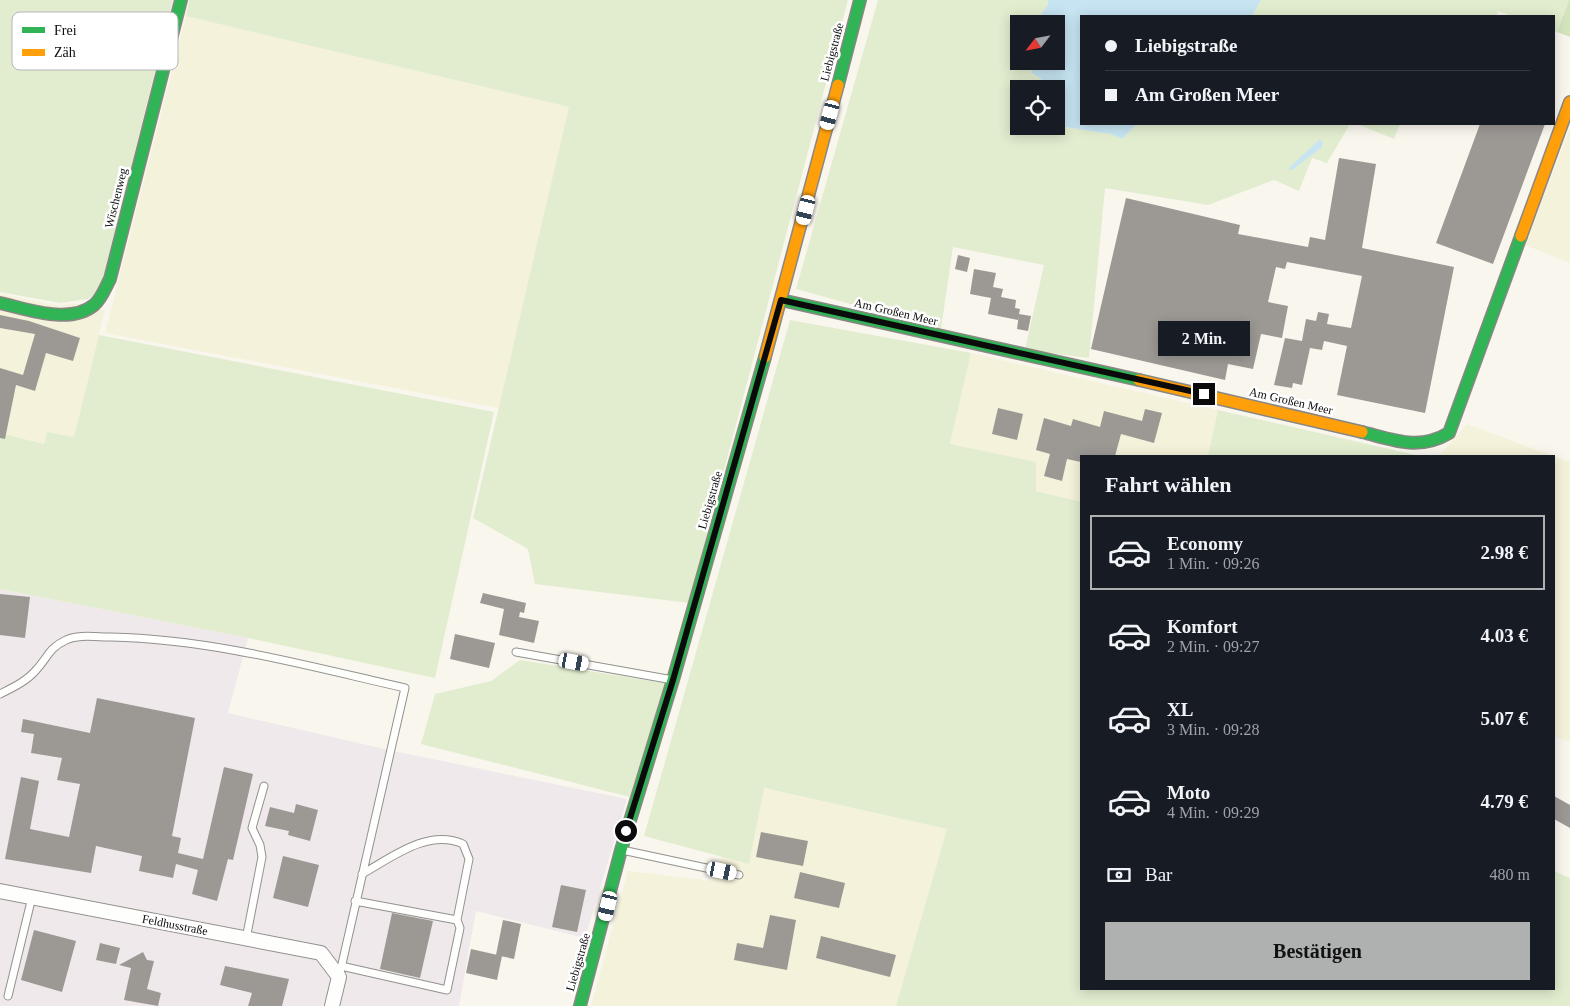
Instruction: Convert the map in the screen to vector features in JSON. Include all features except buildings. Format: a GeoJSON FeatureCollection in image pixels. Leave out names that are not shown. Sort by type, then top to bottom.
{"type":"FeatureCollection","features":[{"type":"Feature","properties":{"kind":"street","name":"Liebigstraße"},"geometry":{"type":"LineString","coordinates":[[580,1006],[604,924],[621,850],[673,680],[781,300],[860,0]]}},
{"type":"Feature","properties":{"kind":"street","name":"Wischenweg"},"geometry":{"type":"LineString","coordinates":[[0,303],[57,315],[84,311],[101,298],[110,279],[163,70]]}},
{"type":"Feature","properties":{"kind":"street","name":"Am Großen Meer"},"geometry":{"type":"LineString","coordinates":[[781,300],[1224,399],[1411,444],[1434,442],[1449,433],[1570,102]]}},
{"type":"Feature","properties":{"kind":"street","name":"Feldhusstraße"},"geometry":{"type":"LineString","coordinates":[[0,891],[321,953],[340,972]]}},
{"type":"Feature","properties":{"kind":"street"},"geometry":{"type":"LineString","coordinates":[[332,1006],[340,972]]}},
{"type":"Feature","properties":{"kind":"lane"},"geometry":{"type":"LineString","coordinates":[[0,694],[21,684],[38,668],[48,651],[67,639],[89,637],[134,638],[245,651],[405,688],[355,901],[340,972],[448,990],[460,928],[457,920],[469,859],[463,844],[451,838],[412,846],[362,874]]}},
{"type":"Feature","properties":{"kind":"lane"},"geometry":{"type":"LineString","coordinates":[[516,652],[673,680]]}},
{"type":"Feature","properties":{"kind":"lane"},"geometry":{"type":"LineString","coordinates":[[246,939],[262,856],[260,845],[252,828],[264,786]]}},
{"type":"Feature","properties":{"kind":"lane"},"geometry":{"type":"LineString","coordinates":[[621,850],[739,875]]}},
{"type":"Feature","properties":{"kind":"lane"},"geometry":{"type":"LineString","coordinates":[[8,996],[32,897]]}},
{"type":"Feature","properties":{"kind":"lane"},"geometry":{"type":"LineString","coordinates":[[355,901],[457,920]]}},
{"type":"Feature","properties":{"kind":"shaded area"},"geometry":{"type":"Polygon","coordinates":[[[186,16],[570,107],[499,408],[105,333],[172,70],[178,70],[178,47],[186,16]]]}},
{"type":"Feature","properties":{"kind":"shaded area"},"geometry":{"type":"Polygon","coordinates":[[[1570,128],[1570,263],[1525,245],[1570,128]]]}},
{"type":"Feature","properties":{"kind":"shaded area"},"geometry":{"type":"Polygon","coordinates":[[[0,294],[60,306],[73,303],[105,310],[74,437],[47,432],[44,444],[0,433],[0,294]]]}},
{"type":"Feature","properties":{"kind":"shaded area"},"geometry":{"type":"Polygon","coordinates":[[[971,353],[1218,410],[1208,455],[1080,455],[1080,502],[1035,491],[950,445],[971,353]]]}},
{"type":"Feature","properties":{"kind":"shaded area"},"geometry":{"type":"Polygon","coordinates":[[[1467,424],[1550,455],[1440,455],[1467,424]]]}},
{"type":"Feature","properties":{"kind":"shaded area"},"geometry":{"type":"Polygon","coordinates":[[[1555,456],[1570,462],[1570,742],[1555,736],[1555,456]]]}},
{"type":"Feature","properties":{"kind":"shaded area"},"geometry":{"type":"Polygon","coordinates":[[[0,589],[248,638],[228,713],[389,750],[627,799],[585,938],[476,911],[459,1006],[0,1006],[0,589]]]}},
{"type":"Feature","properties":{"kind":"shaded area"},"geometry":{"type":"Polygon","coordinates":[[[763,788],[947,829],[896,1006],[591,1006],[628,871],[713,881],[722,856],[748,864],[763,788]]]}},
{"type":"Feature","properties":{"kind":"green space"},"geometry":{"type":"Polygon","coordinates":[[[0,0],[173,0],[170,12],[12,12],[12,70],[155,70],[100,290],[88,299],[60,303],[0,292],[0,0]]]}},
{"type":"Feature","properties":{"kind":"green space"},"geometry":{"type":"Polygon","coordinates":[[[189,0],[848,0],[689,603],[535,584],[528,549],[473,518],[569,107],[186,16],[189,0]]]}},
{"type":"Feature","properties":{"kind":"green space"},"geometry":{"type":"Polygon","coordinates":[[[878,0],[1048,0],[1048,5],[1041,15],[1010,15],[1010,70],[1031,70],[1032,73],[1042,80],[1010,80],[1010,135],[1065,135],[1065,127],[1112,134],[1122,139],[1136,125],[1349,125],[1327,163],[1312,158],[1299,191],[1274,180],[1208,205],[1105,188],[1089,358],[1025,350],[1044,265],[953,247],[941,329],[796,289],[878,0]]]}},
{"type":"Feature","properties":{"kind":"green space"},"geometry":{"type":"Polygon","coordinates":[[[1261,0],[1569,0],[1557,32],[1555,31],[1555,15],[1509,15],[1498,11],[1496,15],[1253,15],[1261,0]]]}},
{"type":"Feature","properties":{"kind":"green space"},"geometry":{"type":"Polygon","coordinates":[[[1570,0],[1570,37],[1557,32],[1570,0]]]}},
{"type":"Feature","properties":{"kind":"green space"},"geometry":{"type":"Polygon","coordinates":[[[1359,125],[1400,125],[1394,139],[1359,125]]]}},
{"type":"Feature","properties":{"kind":"green space"},"geometry":{"type":"Polygon","coordinates":[[[790,320],[971,353],[950,444],[1036,462],[1036,491],[1080,502],[1080,990],[1555,990],[1555,871],[1570,878],[1570,1006],[896,1006],[947,829],[764,788],[749,864],[644,836],[790,320]]]}},
{"type":"Feature","properties":{"kind":"green space"},"geometry":{"type":"Polygon","coordinates":[[[99,335],[494,412],[435,678],[248,638],[0,589],[0,433],[44,444],[47,432],[74,437],[99,335]]]}},
{"type":"Feature","properties":{"kind":"green space"},"geometry":{"type":"Polygon","coordinates":[[[1218,410],[1416,455],[1208,455],[1218,410]]]}},
{"type":"Feature","properties":{"kind":"green space"},"geometry":{"type":"Polygon","coordinates":[[[520,660],[665,683],[630,797],[421,744],[435,694],[491,681],[520,660]]]}},
{"type":"Feature","properties":{"kind":"water"},"geometry":{"type":"Polygon","coordinates":[[[1048,0],[1261,0],[1253,15],[1080,15],[1080,125],[1136,125],[1122,139],[1111,134],[1065,127],[1065,80],[1042,80],[1032,73],[1031,70],[1065,70],[1065,15],[1041,15],[1048,5],[1048,0]]]}},
{"type":"Feature","properties":{"kind":"water"},"geometry":{"type":"Polygon","coordinates":[[[1319,140],[1322,141],[1322,147],[1292,170],[1288,169],[1319,140]]]}},
{"type":"Feature","properties":{"kind":"traffic: fast"},"geometry":{"type":"LineString","coordinates":[[178,12],[181,0]]}},
{"type":"Feature","properties":{"kind":"traffic: fast"},"geometry":{"type":"LineString","coordinates":[[838,85],[860,0]]}},
{"type":"Feature","properties":{"kind":"traffic: fast"},"geometry":{"type":"LineString","coordinates":[[0,303],[35,312],[61,315],[84,311],[97,302],[110,279],[163,70]]}},
{"type":"Feature","properties":{"kind":"traffic: fast"},"geometry":{"type":"LineString","coordinates":[[1362,432],[1396,441],[1417,443],[1427,442],[1449,433],[1521,236]]}},
{"type":"Feature","properties":{"kind":"traffic: fast"},"geometry":{"type":"LineString","coordinates":[[781,300],[1139,380]]}},
{"type":"Feature","properties":{"kind":"traffic: fast"},"geometry":{"type":"LineString","coordinates":[[580,1006],[621,850],[673,680],[765,357]]}},
{"type":"Feature","properties":{"kind":"traffic: slow"},"geometry":{"type":"LineString","coordinates":[[765,357],[838,85]]}},
{"type":"Feature","properties":{"kind":"traffic: slow"},"geometry":{"type":"LineString","coordinates":[[1521,236],[1570,102]]}},
{"type":"Feature","properties":{"kind":"traffic: slow"},"geometry":{"type":"LineString","coordinates":[[1139,380],[1362,432]]}},
{"type":"Feature","properties":{"kind":"route"},"geometry":{"type":"LineString","coordinates":[[626,831],[673,680],[781,300],[1204,394]]}}]}
